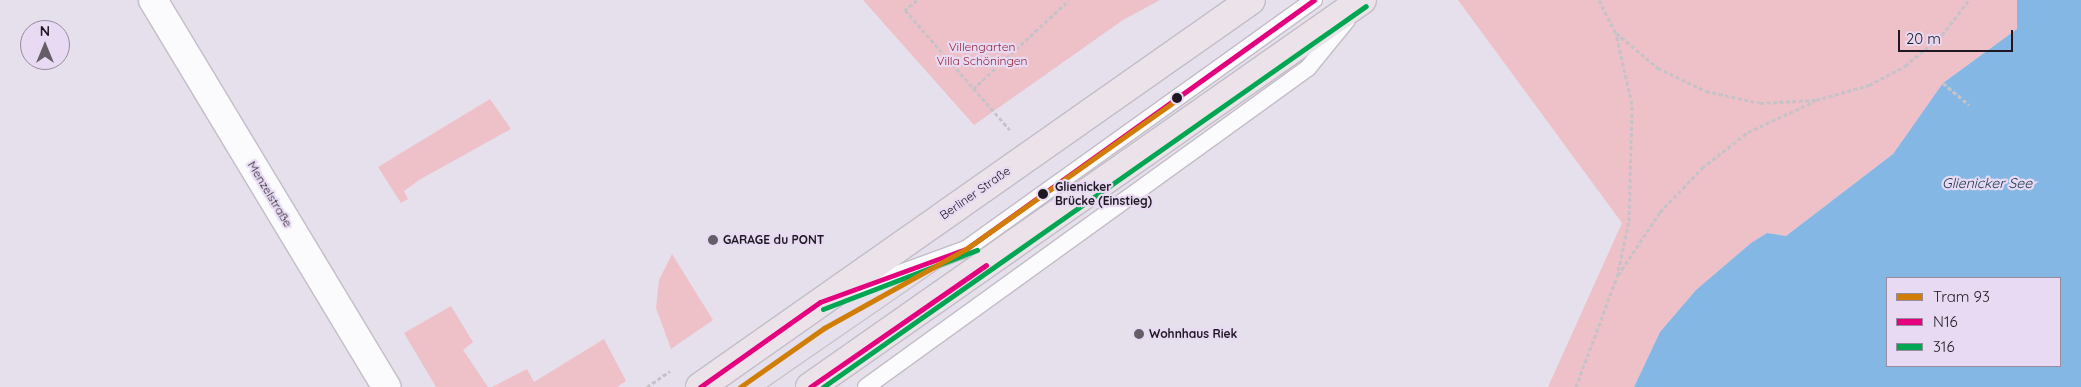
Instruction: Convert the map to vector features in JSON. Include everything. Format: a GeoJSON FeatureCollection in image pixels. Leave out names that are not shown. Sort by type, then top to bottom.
{"type":"FeatureCollection","features":[{"type":"Feature","properties":{"kind":"main road","name":"Berliner Straße"},"geometry":{"type":"LineString","coordinates":[[700,387],[1251,0]]}},
{"type":"Feature","properties":{"kind":"main road"},"geometry":{"type":"LineString","coordinates":[[810,387],[1363,0]]}},
{"type":"Feature","properties":{"kind":"street","name":"Menzelstraße"},"geometry":{"type":"LineString","coordinates":[[153,0],[386,387]]}},
{"type":"Feature","properties":{"kind":"lane"},"geometry":{"type":"LineString","coordinates":[[820,302],[966,249],[1314,0]]}},
{"type":"Feature","properties":{"kind":"lane"},"geometry":{"type":"LineString","coordinates":[[866,387],[1308,68],[1363,0]]}},
{"type":"Feature","properties":{"kind":"path"},"geometry":{"type":"LineString","coordinates":[[917,0],[905,10],[1031,154]]}},
{"type":"Feature","properties":{"kind":"path"},"geometry":{"type":"LineString","coordinates":[[973,89],[1069,0]]}},
{"type":"Feature","properties":{"kind":"path"},"geometry":{"type":"LineString","coordinates":[[1576,387],[1617,277],[1634,168],[1632,104],[1616,33],[1599,0]]}},
{"type":"Feature","properties":{"kind":"path"},"geometry":{"type":"LineString","coordinates":[[1617,277],[1660,212],[1702,168],[1748,132],[1816,100],[1869,85],[1905,66],[1942,35],[1969,0]]}},
{"type":"Feature","properties":{"kind":"path"},"geometry":{"type":"LineString","coordinates":[[1616,33],[1658,68],[1706,91],[1760,103],[1816,100]]}},
{"type":"Feature","properties":{"kind":"path"},"geometry":{"type":"LineString","coordinates":[[1943,82],[1970,105]]}},
{"type":"Feature","properties":{"kind":"green space","name":"Villengarten Villa Schöningen"},"geometry":{"type":"Polygon","coordinates":[[[863,0],[1160,0],[1123,20],[974,125],[863,0]]]}},
{"type":"Feature","properties":{"kind":"green space"},"geometry":{"type":"Polygon","coordinates":[[[1458,0],[2017,0],[2017,29],[1943,83],[1893,154],[1786,236],[1767,233],[1751,243],[1696,290],[1660,332],[1634,387],[1548,387],[1622,223],[1458,0]]]}},
{"type":"Feature","properties":{"kind":"green space"},"geometry":{"type":"Polygon","coordinates":[[[490,99],[511,129],[419,180],[404,191],[408,199],[401,203],[378,167],[490,99]]]}},
{"type":"Feature","properties":{"kind":"green space"},"geometry":{"type":"Polygon","coordinates":[[[672,254],[713,320],[671,349],[656,308],[659,280],[672,254]]]}},
{"type":"Feature","properties":{"kind":"green space"},"geometry":{"type":"Polygon","coordinates":[[[451,306],[473,342],[463,350],[488,387],[436,387],[404,333],[451,306]]]}},
{"type":"Feature","properties":{"kind":"green space"},"geometry":{"type":"Polygon","coordinates":[[[604,339],[626,381],[617,387],[492,387],[527,369],[534,382],[604,339]]]}},
{"type":"Feature","properties":{"kind":"water","name":"Glienicker See"},"geometry":{"type":"Polygon","coordinates":[[[2017,0],[2081,0],[2081,387],[1634,387],[1660,332],[1696,290],[1751,243],[1767,233],[1786,236],[1893,154],[1943,83],[2017,29],[2017,0]]]}},
{"type":"Feature","properties":{"kind":"tram line","name":"93"},"geometry":{"type":"LineString","coordinates":[[740,387],[824,328],[966,249],[1179,98]]}},
{"type":"Feature","properties":{"kind":"tram line"},"geometry":{"type":"LineString","coordinates":[[766,387],[966,249]]}},
{"type":"Feature","properties":{"kind":"transit line","name":"N16"},"geometry":{"type":"LineString","coordinates":[[700,387],[820,302],[966,249],[1314,0]]}},
{"type":"Feature","properties":{"kind":"transit line","name":"316"},"geometry":{"type":"LineString","coordinates":[[823,387],[1366,6]]}},
{"type":"Feature","properties":{"kind":"transit line","name":"316"},"geometry":{"type":"LineString","coordinates":[[823,309],[977,250]]}},
{"type":"Feature","properties":{"kind":"transit line","name":"N16"},"geometry":{"type":"LineString","coordinates":[[810,387],[986,265]]}},
{"type":"Feature","properties":{"kind":"place","name":"Glienicker Brücke (Einstieg)"},"geometry":{"type":"Point","coordinates":[1043,194]}},
{"type":"Feature","properties":{"kind":"place","name":"GARAGE du PONT"},"geometry":{"type":"Point","coordinates":[713,240]}},
{"type":"Feature","properties":{"kind":"place","name":"Wohnhaus Riek"},"geometry":{"type":"Point","coordinates":[1139,334]}}]}
